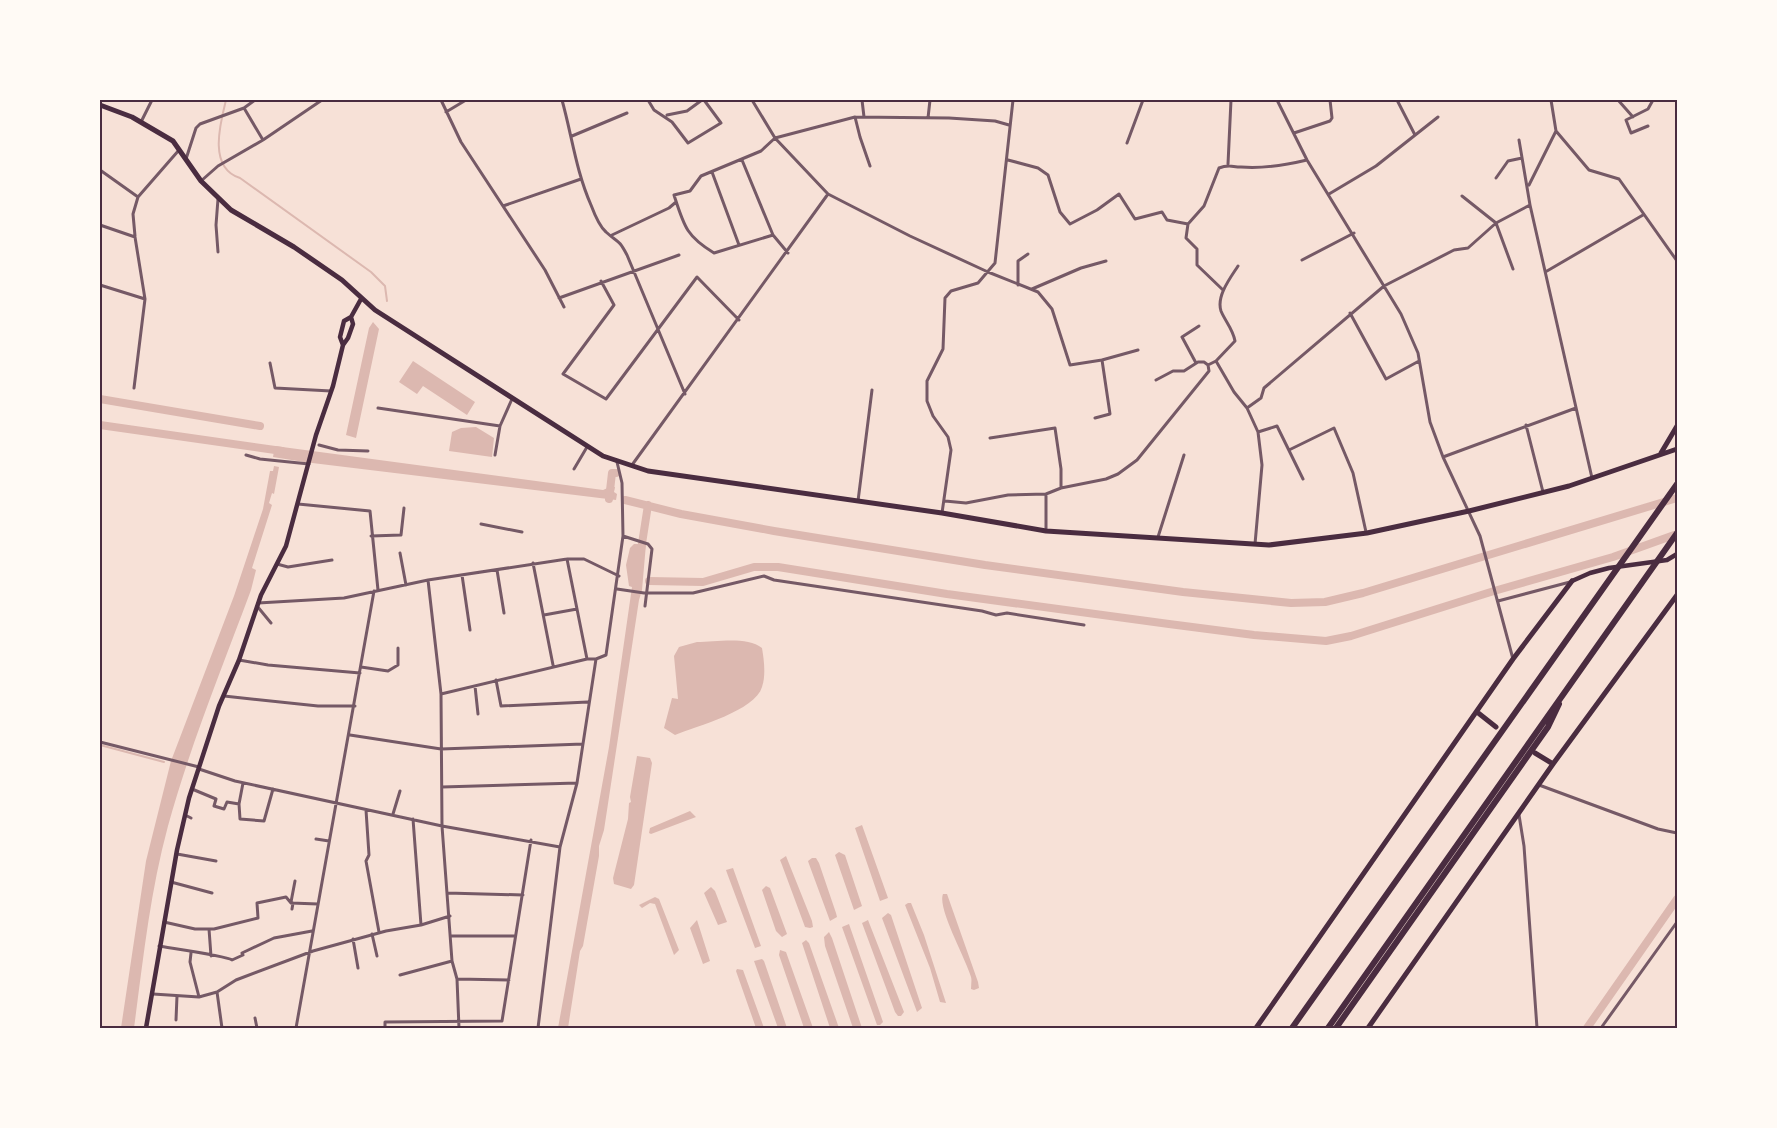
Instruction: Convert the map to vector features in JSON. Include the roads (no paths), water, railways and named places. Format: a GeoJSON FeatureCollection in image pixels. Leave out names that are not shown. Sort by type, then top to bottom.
{"type":"FeatureCollection","features":[{"type":"Feature","properties":{"kind":"highway"},"geometry":{"type":"LineString","coordinates":[[1292,1028],[1677,484]]}},
{"type":"Feature","properties":{"kind":"highway"},"geometry":{"type":"LineString","coordinates":[[1328,1028],[1677,533]]}},
{"type":"Feature","properties":{"kind":"highway"},"geometry":{"type":"LineString","coordinates":[[1336,1028],[1548,727],[1570,684]]}},
{"type":"Feature","properties":{"kind":"highway"},"geometry":{"type":"LineString","coordinates":[[1288,1028],[1331,973]]}},
{"type":"Feature","properties":{"kind":"main road"},"geometry":{"type":"LineString","coordinates":[[100,105],[141,123],[173,142],[201,181],[231,210],[294,247],[326,269],[361,299],[587,447],[617,462],[632,466],[691,478],[942,513],[1046,531],[1270,545],[1366,533],[1469,511],[1592,479],[1661,453],[1677,449]]}},
{"type":"Feature","properties":{"kind":"main road"},"geometry":{"type":"LineString","coordinates":[[146,1028],[176,854],[192,789],[258,605],[286,546],[309,465],[317,445],[343,346],[348,338],[353,324],[352,318],[361,299]]}},
{"type":"Feature","properties":{"kind":"main road"},"geometry":{"type":"LineString","coordinates":[[343,346],[340,337],[344,321],[352,318]]}},
{"type":"Feature","properties":{"kind":"main road"},"geometry":{"type":"LineString","coordinates":[[1661,453],[1677,426]]}},
{"type":"Feature","properties":{"kind":"main road"},"geometry":{"type":"LineString","coordinates":[[1256,1028],[1513,659],[1572,581],[1590,573],[1667,560],[1677,554]]}},
{"type":"Feature","properties":{"kind":"main road"},"geometry":{"type":"LineString","coordinates":[[1368,1028],[1553,764],[1677,595]]}},
{"type":"Feature","properties":{"kind":"main road"},"geometry":{"type":"LineString","coordinates":[[1477,712],[1496,727]]}},
{"type":"Feature","properties":{"kind":"main road"},"geometry":{"type":"LineString","coordinates":[[1535,753],[1553,764]]}},
{"type":"Feature","properties":{"kind":"street"},"geometry":{"type":"LineString","coordinates":[[141,123],[152,100]]}},
{"type":"Feature","properties":{"kind":"street"},"geometry":{"type":"LineString","coordinates":[[186,160],[196,128],[200,124],[244,108],[255,100]]}},
{"type":"Feature","properties":{"kind":"street"},"geometry":{"type":"LineString","coordinates":[[201,181],[218,166],[263,140],[322,100]]}},
{"type":"Feature","properties":{"kind":"street"},"geometry":{"type":"LineString","coordinates":[[441,100],[461,142],[545,270],[564,307]]}},
{"type":"Feature","properties":{"kind":"street"},"geometry":{"type":"LineString","coordinates":[[446,112],[466,100]]}},
{"type":"Feature","properties":{"kind":"street"},"geometry":{"type":"LineString","coordinates":[[562,100],[572,136],[575,163],[591,206],[606,232],[620,241],[634,270],[685,394]]}},
{"type":"Feature","properties":{"kind":"street"},"geometry":{"type":"LineString","coordinates":[[648,100],[654,110],[672,122],[688,143],[720,123],[703,100],[687,111],[667,115]]}},
{"type":"Feature","properties":{"kind":"street"},"geometry":{"type":"LineString","coordinates":[[752,100],[775,138],[828,194],[988,272],[1038,292],[1052,309],[1070,365],[1102,360],[1138,350]]}},
{"type":"Feature","properties":{"kind":"street"},"geometry":{"type":"LineString","coordinates":[[862,100],[864,117]]}},
{"type":"Feature","properties":{"kind":"street"},"geometry":{"type":"LineString","coordinates":[[928,118],[930,100]]}},
{"type":"Feature","properties":{"kind":"street"},"geometry":{"type":"LineString","coordinates":[[942,513],[951,450],[948,437],[933,416],[927,401],[927,381],[943,349],[945,298],[951,291],[978,283],[995,263],[1008,160],[1012,100]]}},
{"type":"Feature","properties":{"kind":"street"},"geometry":{"type":"LineString","coordinates":[[1127,143],[1143,100]]}},
{"type":"Feature","properties":{"kind":"street"},"geometry":{"type":"LineString","coordinates":[[1228,164],[1231,100]]}},
{"type":"Feature","properties":{"kind":"street"},"geometry":{"type":"LineString","coordinates":[[1277,100],[1307,160],[1354,233],[1401,314],[1420,361],[1430,422],[1443,457],[1480,536],[1494,582],[1513,659]]}},
{"type":"Feature","properties":{"kind":"street"},"geometry":{"type":"LineString","coordinates":[[1294,133],[1330,121],[1332,118],[1330,100]]}},
{"type":"Feature","properties":{"kind":"street"},"geometry":{"type":"LineString","coordinates":[[1396,100],[1415,135]]}},
{"type":"Feature","properties":{"kind":"street"},"geometry":{"type":"LineString","coordinates":[[1550,100],[1556,131],[1589,170],[1619,179],[1677,261]]}},
{"type":"Feature","properties":{"kind":"street"},"geometry":{"type":"LineString","coordinates":[[1618,100],[1632,117]]}},
{"type":"Feature","properties":{"kind":"street"},"geometry":{"type":"LineString","coordinates":[[1648,126],[1631,134],[1626,120],[1648,108],[1653,100]]}},
{"type":"Feature","properties":{"kind":"street"},"geometry":{"type":"LineString","coordinates":[[244,108],[263,140]]}},
{"type":"Feature","properties":{"kind":"street"},"geometry":{"type":"LineString","coordinates":[[572,136],[627,112]]}},
{"type":"Feature","properties":{"kind":"street"},"geometry":{"type":"LineString","coordinates":[[855,117],[870,166]]}},
{"type":"Feature","properties":{"kind":"street"},"geometry":{"type":"LineString","coordinates":[[773,235],[714,253],[694,241],[688,232],[674,195],[690,191],[701,176],[761,151],[775,138],[855,117],[995,121],[1010,125]]}},
{"type":"Feature","properties":{"kind":"street"},"geometry":{"type":"LineString","coordinates":[[1329,194],[1376,166],[1438,117]]}},
{"type":"Feature","properties":{"kind":"street"},"geometry":{"type":"LineString","coordinates":[[1528,186],[1556,131]]}},
{"type":"Feature","properties":{"kind":"street"},"geometry":{"type":"LineString","coordinates":[[1518,140],[1530,205],[1547,271],[1592,479]]}},
{"type":"Feature","properties":{"kind":"street"},"geometry":{"type":"LineString","coordinates":[[134,388],[146,300],[133,214],[138,197],[179,150]]}},
{"type":"Feature","properties":{"kind":"street"},"geometry":{"type":"LineString","coordinates":[[1496,178],[1508,161],[1522,158]]}},
{"type":"Feature","properties":{"kind":"street"},"geometry":{"type":"LineString","coordinates":[[742,160],[773,235],[788,253]]}},
{"type":"Feature","properties":{"kind":"street"},"geometry":{"type":"LineString","coordinates":[[1008,160],[1038,168],[1048,175],[1060,212],[1070,224],[1098,210],[1118,194],[1135,219],[1162,212],[1167,220],[1188,224]]}},
{"type":"Feature","properties":{"kind":"street"},"geometry":{"type":"LineString","coordinates":[[1224,290],[1197,265],[1197,250],[1186,238],[1188,224],[1204,206],[1219,168],[1228,164],[1240,167],[1289,165],[1307,160]]}},
{"type":"Feature","properties":{"kind":"street"},"geometry":{"type":"LineString","coordinates":[[100,170],[138,197]]}},
{"type":"Feature","properties":{"kind":"street"},"geometry":{"type":"LineString","coordinates":[[712,172],[739,245]]}},
{"type":"Feature","properties":{"kind":"street"},"geometry":{"type":"LineString","coordinates":[[503,206],[581,179]]}},
{"type":"Feature","properties":{"kind":"street"},"geometry":{"type":"LineString","coordinates":[[632,466],[788,253],[828,194]]}},
{"type":"Feature","properties":{"kind":"street"},"geometry":{"type":"LineString","coordinates":[[1462,196],[1496,223],[1513,269]]}},
{"type":"Feature","properties":{"kind":"street"},"geometry":{"type":"LineString","coordinates":[[218,198],[216,225],[218,252]]}},
{"type":"Feature","properties":{"kind":"street"},"geometry":{"type":"LineString","coordinates":[[612,236],[668,208],[676,202]]}},
{"type":"Feature","properties":{"kind":"street"},"geometry":{"type":"LineString","coordinates":[[1246,408],[1261,398],[1264,388],[1384,286],[1454,250],[1468,248],[1496,223],[1530,205]]}},
{"type":"Feature","properties":{"kind":"street"},"geometry":{"type":"LineString","coordinates":[[1547,271],[1643,215]]}},
{"type":"Feature","properties":{"kind":"street"},"geometry":{"type":"LineString","coordinates":[[100,225],[135,237]]}},
{"type":"Feature","properties":{"kind":"street"},"geometry":{"type":"LineString","coordinates":[[1302,260],[1354,233]]}},
{"type":"Feature","properties":{"kind":"street"},"geometry":{"type":"LineString","coordinates":[[559,298],[601,281],[679,254]]}},
{"type":"Feature","properties":{"kind":"street"},"geometry":{"type":"LineString","coordinates":[[1018,285],[1018,261],[1028,254]]}},
{"type":"Feature","properties":{"kind":"street"},"geometry":{"type":"LineString","coordinates":[[1031,289],[1081,268],[1106,261]]}},
{"type":"Feature","properties":{"kind":"street"},"geometry":{"type":"LineString","coordinates":[[1208,365],[1216,361],[1235,340],[1220,308],[1224,290],[1238,266]]}},
{"type":"Feature","properties":{"kind":"street"},"geometry":{"type":"LineString","coordinates":[[601,281],[614,305],[563,374],[606,399],[697,277],[739,320]]}},
{"type":"Feature","properties":{"kind":"street"},"geometry":{"type":"LineString","coordinates":[[100,285],[146,300]]}},
{"type":"Feature","properties":{"kind":"street"},"geometry":{"type":"LineString","coordinates":[[1350,313],[1386,379],[1420,361]]}},
{"type":"Feature","properties":{"kind":"street"},"geometry":{"type":"LineString","coordinates":[[1196,363],[1182,337],[1199,326]]}},
{"type":"Feature","properties":{"kind":"street"},"geometry":{"type":"LineString","coordinates":[[1095,418],[1110,414],[1102,360]]}},
{"type":"Feature","properties":{"kind":"street"},"geometry":{"type":"LineString","coordinates":[[1216,361],[1234,392],[1246,408],[1258,432],[1262,465],[1255,544]]}},
{"type":"Feature","properties":{"kind":"street"},"geometry":{"type":"LineString","coordinates":[[1156,380],[1173,371],[1184,371],[1196,363],[1204,362],[1208,365]]}},
{"type":"Feature","properties":{"kind":"street"},"geometry":{"type":"LineString","coordinates":[[270,363],[275,388],[331,391]]}},
{"type":"Feature","properties":{"kind":"street"},"geometry":{"type":"LineString","coordinates":[[945,501],[966,503],[1008,495],[1046,494],[1061,488],[1106,479],[1118,474],[1138,460],[1209,371],[1208,365]]}},
{"type":"Feature","properties":{"kind":"street"},"geometry":{"type":"LineString","coordinates":[[858,502],[872,390]]}},
{"type":"Feature","properties":{"kind":"street"},"geometry":{"type":"LineString","coordinates":[[496,455],[500,426],[512,399]]}},
{"type":"Feature","properties":{"kind":"street"},"geometry":{"type":"LineString","coordinates":[[378,408],[500,426]]}},
{"type":"Feature","properties":{"kind":"street"},"geometry":{"type":"LineString","coordinates":[[1443,457],[1576,408]]}},
{"type":"Feature","properties":{"kind":"street"},"geometry":{"type":"LineString","coordinates":[[1258,432],[1278,426],[1303,479]]}},
{"type":"Feature","properties":{"kind":"street"},"geometry":{"type":"LineString","coordinates":[[1526,426],[1542,492]]}},
{"type":"Feature","properties":{"kind":"street"},"geometry":{"type":"LineString","coordinates":[[990,438],[1054,428],[1061,469],[1061,488]]}},
{"type":"Feature","properties":{"kind":"street"},"geometry":{"type":"LineString","coordinates":[[1289,450],[1334,428],[1353,473],[1366,533]]}},
{"type":"Feature","properties":{"kind":"street"},"geometry":{"type":"LineString","coordinates":[[317,445],[338,450],[368,451]]}},
{"type":"Feature","properties":{"kind":"street"},"geometry":{"type":"LineString","coordinates":[[574,469],[587,447]]}},
{"type":"Feature","properties":{"kind":"street"},"geometry":{"type":"LineString","coordinates":[[246,455],[260,459],[309,465]]}},
{"type":"Feature","properties":{"kind":"street"},"geometry":{"type":"LineString","coordinates":[[1158,537],[1184,455]]}},
{"type":"Feature","properties":{"kind":"street"},"geometry":{"type":"LineString","coordinates":[[440,694],[553,665],[587,659],[596,660],[606,655],[617,589],[623,536],[622,483],[617,462]]}},
{"type":"Feature","properties":{"kind":"street"},"geometry":{"type":"LineString","coordinates":[[1046,494],[1046,531]]}},
{"type":"Feature","properties":{"kind":"street"},"geometry":{"type":"LineString","coordinates":[[294,1028],[376,591],[370,511],[298,504]]}},
{"type":"Feature","properties":{"kind":"street"},"geometry":{"type":"LineString","coordinates":[[371,536],[401,535],[404,508]]}},
{"type":"Feature","properties":{"kind":"street"},"geometry":{"type":"LineString","coordinates":[[481,524],[522,532]]}},
{"type":"Feature","properties":{"kind":"street"},"geometry":{"type":"LineString","coordinates":[[623,536],[648,544],[652,549],[645,606]]}},
{"type":"Feature","properties":{"kind":"street"},"geometry":{"type":"LineString","coordinates":[[400,553],[406,585]]}},
{"type":"Feature","properties":{"kind":"street"},"geometry":{"type":"LineString","coordinates":[[258,605],[344,598],[428,580],[567,559],[584,560],[618,576]]}},
{"type":"Feature","properties":{"kind":"street"},"geometry":{"type":"LineString","coordinates":[[567,559],[587,659]]}},
{"type":"Feature","properties":{"kind":"street"},"geometry":{"type":"LineString","coordinates":[[276,564],[288,566],[332,560]]}},
{"type":"Feature","properties":{"kind":"street"},"geometry":{"type":"LineString","coordinates":[[533,563],[553,665]]}},
{"type":"Feature","properties":{"kind":"street"},"geometry":{"type":"LineString","coordinates":[[497,570],[504,613]]}},
{"type":"Feature","properties":{"kind":"street"},"geometry":{"type":"LineString","coordinates":[[462,575],[470,630]]}},
{"type":"Feature","properties":{"kind":"street"},"geometry":{"type":"LineString","coordinates":[[617,589],[646,593],[693,593],[764,576],[774,580],[996,614],[1007,613],[1084,625]]}},
{"type":"Feature","properties":{"kind":"street"},"geometry":{"type":"LineString","coordinates":[[428,580],[440,694],[442,826],[452,961],[457,979],[458,1028]]}},
{"type":"Feature","properties":{"kind":"street"},"geometry":{"type":"LineString","coordinates":[[1498,599],[1572,581]]}},
{"type":"Feature","properties":{"kind":"street"},"geometry":{"type":"LineString","coordinates":[[258,605],[271,623]]}},
{"type":"Feature","properties":{"kind":"street"},"geometry":{"type":"LineString","coordinates":[[544,615],[577,610]]}},
{"type":"Feature","properties":{"kind":"street"},"geometry":{"type":"LineString","coordinates":[[361,667],[388,671],[398,665],[398,648]]}},
{"type":"Feature","properties":{"kind":"street"},"geometry":{"type":"LineString","coordinates":[[239,660],[268,665],[360,673]]}},
{"type":"Feature","properties":{"kind":"street"},"geometry":{"type":"LineString","coordinates":[[538,1028],[560,847],[577,783],[596,660]]}},
{"type":"Feature","properties":{"kind":"street"},"geometry":{"type":"LineString","coordinates":[[496,680],[501,706],[588,702]]}},
{"type":"Feature","properties":{"kind":"street"},"geometry":{"type":"LineString","coordinates":[[475,686],[478,714]]}},
{"type":"Feature","properties":{"kind":"street"},"geometry":{"type":"LineString","coordinates":[[224,696],[318,706],[355,706]]}},
{"type":"Feature","properties":{"kind":"street"},"geometry":{"type":"LineString","coordinates":[[350,735],[441,749],[583,744]]}},
{"type":"Feature","properties":{"kind":"street"},"geometry":{"type":"LineString","coordinates":[[100,742],[199,768],[243,783],[442,826],[531,840],[560,847]]}},
{"type":"Feature","properties":{"kind":"street"},"geometry":{"type":"LineString","coordinates":[[243,783],[239,804],[240,819],[264,821],[273,789]]}},
{"type":"Feature","properties":{"kind":"street"},"geometry":{"type":"LineString","coordinates":[[442,787],[577,783]]}},
{"type":"Feature","properties":{"kind":"street"},"geometry":{"type":"LineString","coordinates":[[1539,785],[1658,829],[1677,833]]}},
{"type":"Feature","properties":{"kind":"street"},"geometry":{"type":"LineString","coordinates":[[192,789],[216,799],[214,806],[224,809],[227,802],[239,804]]}},
{"type":"Feature","properties":{"kind":"street"},"geometry":{"type":"LineString","coordinates":[[393,814],[400,790]]}},
{"type":"Feature","properties":{"kind":"street"},"geometry":{"type":"LineString","coordinates":[[366,810],[369,855],[366,861],[379,932]]}},
{"type":"Feature","properties":{"kind":"street"},"geometry":{"type":"LineString","coordinates":[[185,815],[191,818]]}},
{"type":"Feature","properties":{"kind":"street"},"geometry":{"type":"LineString","coordinates":[[1519,815],[1524,846],[1536,1028]]}},
{"type":"Feature","properties":{"kind":"street"},"geometry":{"type":"LineString","coordinates":[[413,819],[421,925]]}},
{"type":"Feature","properties":{"kind":"street"},"geometry":{"type":"LineString","coordinates":[[316,839],[329,841]]}},
{"type":"Feature","properties":{"kind":"street"},"geometry":{"type":"LineString","coordinates":[[385,1028],[385,1022],[502,1021],[531,840]]}},
{"type":"Feature","properties":{"kind":"street"},"geometry":{"type":"LineString","coordinates":[[176,854],[216,861]]}},
{"type":"Feature","properties":{"kind":"street"},"geometry":{"type":"LineString","coordinates":[[292,909],[295,881]]}},
{"type":"Feature","properties":{"kind":"street"},"geometry":{"type":"LineString","coordinates":[[171,882],[212,893]]}},
{"type":"Feature","properties":{"kind":"street"},"geometry":{"type":"LineString","coordinates":[[447,893],[523,895]]}},
{"type":"Feature","properties":{"kind":"street"},"geometry":{"type":"LineString","coordinates":[[164,922],[195,929],[209,929],[258,918],[257,903],[286,898],[292,903],[318,904]]}},
{"type":"Feature","properties":{"kind":"street"},"geometry":{"type":"LineString","coordinates":[[153,994],[199,997],[217,992],[236,980],[352,939],[386,930],[421,925],[450,916]]}},
{"type":"Feature","properties":{"kind":"street"},"geometry":{"type":"LineString","coordinates":[[1601,1028],[1677,922]]}},
{"type":"Feature","properties":{"kind":"street"},"geometry":{"type":"LineString","coordinates":[[209,929],[212,956]]}},
{"type":"Feature","properties":{"kind":"street"},"geometry":{"type":"LineString","coordinates":[[159,946],[212,956],[229,957],[232,960],[243,955],[242,953],[274,938],[312,931]]}},
{"type":"Feature","properties":{"kind":"street"},"geometry":{"type":"LineString","coordinates":[[372,934],[377,956]]}},
{"type":"Feature","properties":{"kind":"street"},"geometry":{"type":"LineString","coordinates":[[451,936],[515,936]]}},
{"type":"Feature","properties":{"kind":"street"},"geometry":{"type":"LineString","coordinates":[[352,939],[358,968]]}},
{"type":"Feature","properties":{"kind":"street"},"geometry":{"type":"LineString","coordinates":[[191,952],[190,962],[199,997]]}},
{"type":"Feature","properties":{"kind":"street"},"geometry":{"type":"LineString","coordinates":[[400,975],[452,961]]}},
{"type":"Feature","properties":{"kind":"street"},"geometry":{"type":"LineString","coordinates":[[457,979],[509,980]]}},
{"type":"Feature","properties":{"kind":"street"},"geometry":{"type":"LineString","coordinates":[[217,992],[222,1028]]}},
{"type":"Feature","properties":{"kind":"street"},"geometry":{"type":"LineString","coordinates":[[176,996],[176,1020]]}},
{"type":"Feature","properties":{"kind":"street"},"geometry":{"type":"LineString","coordinates":[[254,1018],[257,1028]]}},
{"type":"Feature","properties":{"kind":"waterway"},"geometry":{"type":"LineString","coordinates":[[226,100],[219,133],[220,155],[223,165],[230,173],[240,178],[371,272],[385,286],[387,301]]}},
{"type":"Feature","properties":{"kind":"waterway"},"geometry":{"type":"LineString","coordinates":[[100,399],[260,426]]}},
{"type":"Feature","properties":{"kind":"waterway"},"geometry":{"type":"LineString","coordinates":[[100,425],[282,451]]}},
{"type":"Feature","properties":{"kind":"waterway"},"geometry":{"type":"LineString","coordinates":[[609,499],[612,473],[616,473]]}},
{"type":"Feature","properties":{"kind":"waterway"},"geometry":{"type":"LineString","coordinates":[[625,500],[681,514],[774,531],[985,565],[1183,592],[1291,603],[1325,602],[1363,593],[1677,498]]}},
{"type":"Feature","properties":{"kind":"waterway"},"geometry":{"type":"LineString","coordinates":[[641,550],[648,505]]}},
{"type":"Feature","properties":{"kind":"waterway"},"geometry":{"type":"LineString","coordinates":[[649,581],[703,582],[754,567],[778,567],[947,594],[1169,624],[1254,635],[1326,641],[1351,636],[1494,591],[1613,557],[1677,534]]}},
{"type":"Feature","properties":{"kind":"waterway"},"geometry":{"type":"LineString","coordinates":[[100,745],[164,762]]}},
{"type":"Feature","properties":{"kind":"waterway"},"geometry":{"type":"LineString","coordinates":[[1587,1028],[1677,899]]}}]}
